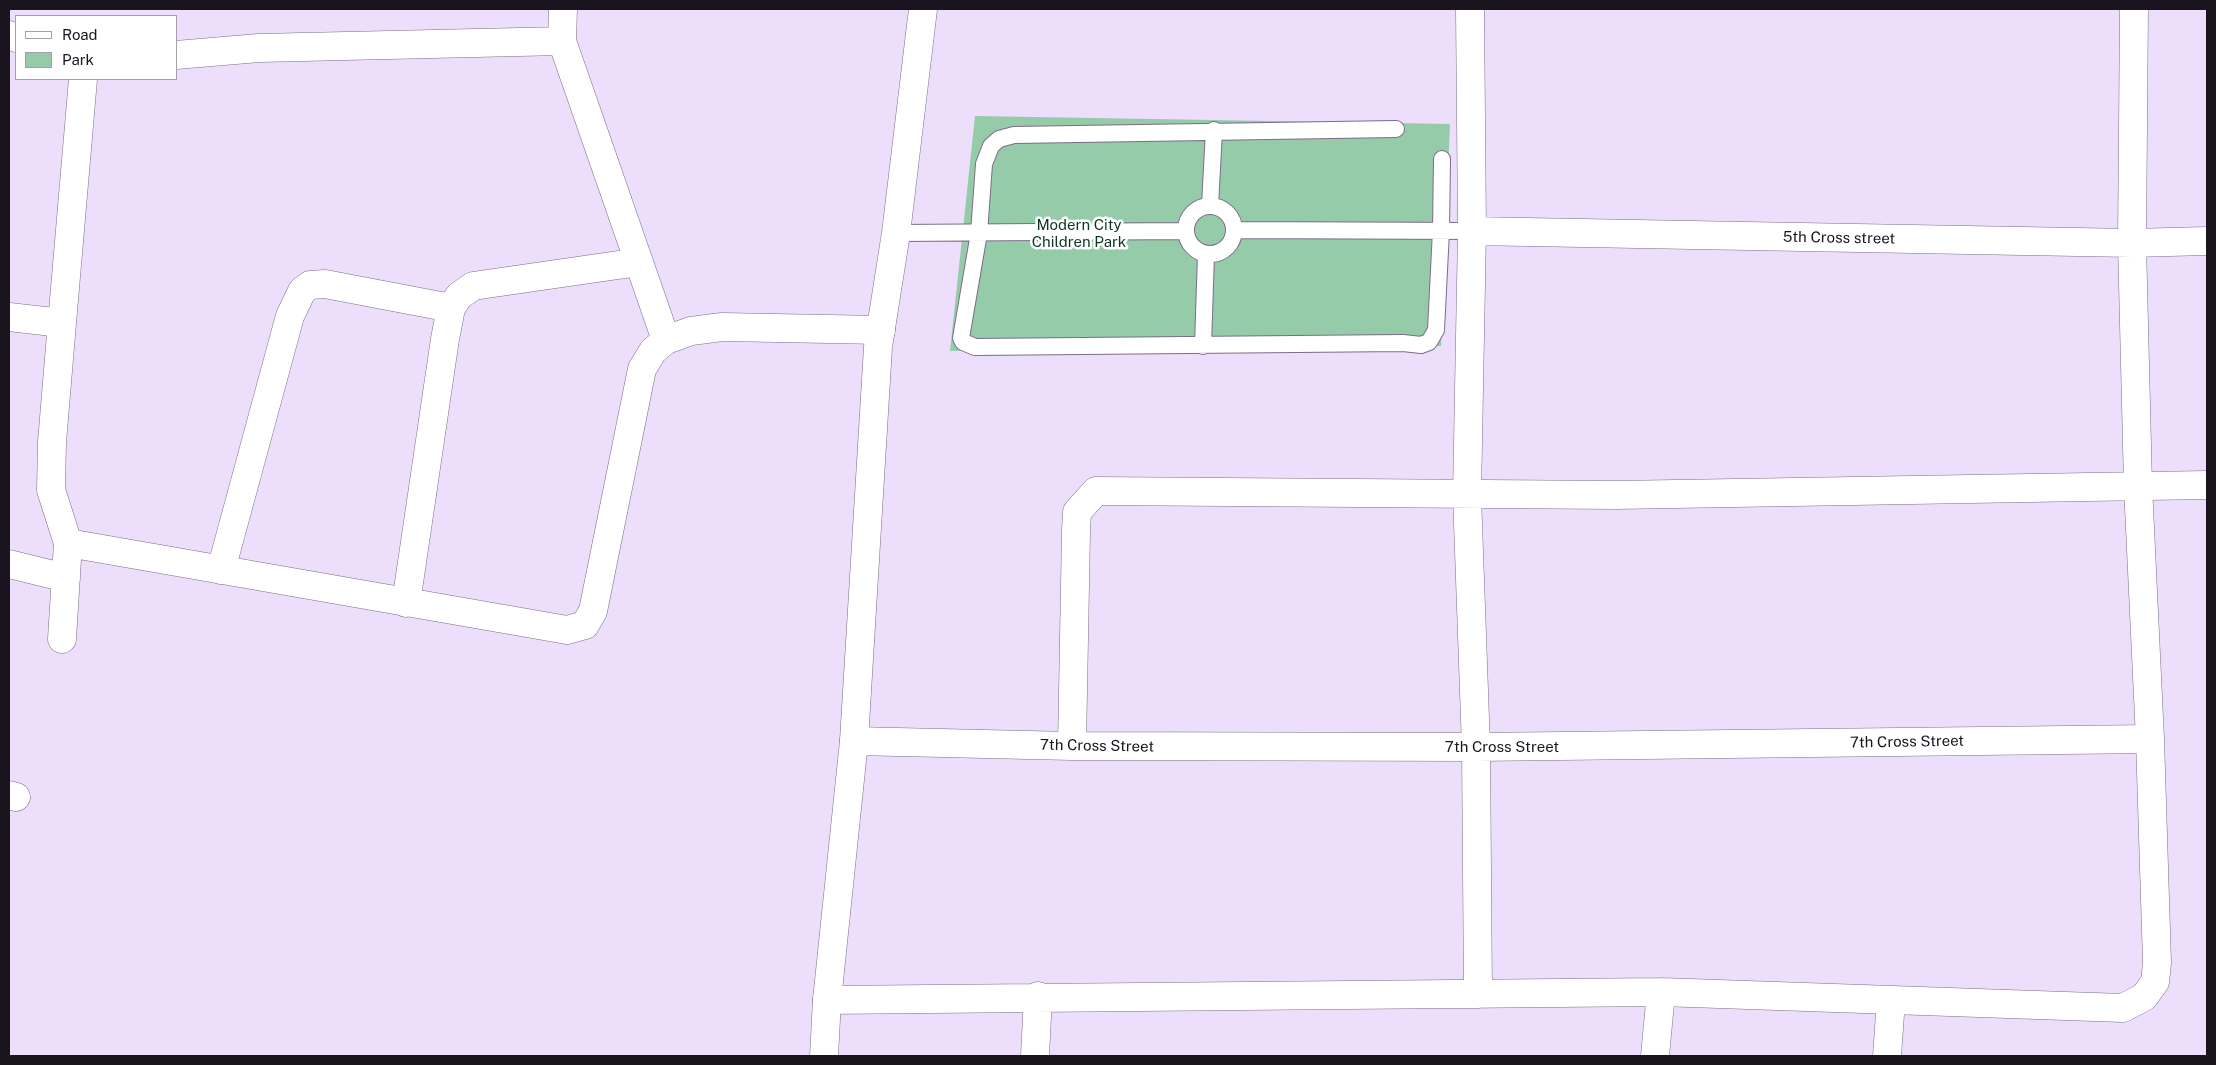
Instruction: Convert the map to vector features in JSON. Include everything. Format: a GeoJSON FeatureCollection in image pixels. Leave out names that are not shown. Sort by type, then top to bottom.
{"type":"FeatureCollection","features":[{"type":"Feature","properties":{"kind":"street"},"geometry":{"type":"LineString","coordinates":[[563,9],[562,41],[666,340]]}},
{"type":"Feature","properties":{"kind":"street"},"geometry":{"type":"LineString","coordinates":[[824,1056],[827,1000],[854,741],[881,330],[896,233],[923,9]]}},
{"type":"Feature","properties":{"kind":"street"},"geometry":{"type":"LineString","coordinates":[[1470,9],[1472,231],[1467,495],[1476,747],[1478,994]]}},
{"type":"Feature","properties":{"kind":"street"},"geometry":{"type":"LineString","coordinates":[[827,1000],[1038,996],[1661,992],[2123,1008],[2144,997],[2155,982],[2157,963],[2150,738],[2138,486],[2132,243],[2134,9]]}},
{"type":"Feature","properties":{"kind":"street"},"geometry":{"type":"LineString","coordinates":[[178,55],[259,48],[562,41]]}},
{"type":"Feature","properties":{"kind":"street"},"geometry":{"type":"LineString","coordinates":[[62,639],[68,543],[51,490],[52,442],[83,80]]}},
{"type":"Feature","properties":{"kind":"street","name":"5th Cross street"},"geometry":{"type":"LineString","coordinates":[[1472,231],[2132,243],[2207,241]]}},
{"type":"Feature","properties":{"kind":"street"},"geometry":{"type":"LineString","coordinates":[[406,603],[451,308],[459,296],[473,286],[640,262]]}},
{"type":"Feature","properties":{"kind":"street"},"geometry":{"type":"LineString","coordinates":[[221,570],[290,316],[302,291],[310,285],[325,284],[451,308]]}},
{"type":"Feature","properties":{"kind":"street"},"geometry":{"type":"LineString","coordinates":[[9,317],[62,323]]}},
{"type":"Feature","properties":{"kind":"street"},"geometry":{"type":"LineString","coordinates":[[68,543],[567,630],[585,625],[593,611],[642,368],[653,352],[666,340],[692,331],[722,327],[881,330]]}},
{"type":"Feature","properties":{"kind":"street"},"geometry":{"type":"LineString","coordinates":[[1072,746],[1077,512],[1096,491],[1616,496],[2207,485]]}},
{"type":"Feature","properties":{"kind":"street"},"geometry":{"type":"LineString","coordinates":[[9,564],[66,578]]}},
{"type":"Feature","properties":{"kind":"street","name":"7th Cross Street"},"geometry":{"type":"LineString","coordinates":[[854,741],[1072,746],[1476,747],[2150,738]]}},
{"type":"Feature","properties":{"kind":"street"},"geometry":{"type":"LineString","coordinates":[[1655,1056],[1661,992]]}},
{"type":"Feature","properties":{"kind":"street"},"geometry":{"type":"LineString","coordinates":[[1035,1056],[1038,996]]}},
{"type":"Feature","properties":{"kind":"street"},"geometry":{"type":"LineString","coordinates":[[1887,1056],[1891,1000]]}},
{"type":"Feature","properties":{"kind":"lane"},"geometry":{"type":"LineString","coordinates":[[1396,129],[1214,130],[1014,135],[999,139],[991,146],[984,164],[979,233],[961,338],[968,346],[1203,346],[1404,343],[1421,345],[1428,342],[1436,330],[1441,231],[1442,159]]}},
{"type":"Feature","properties":{"kind":"lane"},"geometry":{"type":"LineString","coordinates":[[1210,206],[1214,130]]}},
{"type":"Feature","properties":{"kind":"lane"},"geometry":{"type":"LineString","coordinates":[[1210,206],[1224,211],[1230,216],[1234,230],[1226,249],[1213,254],[1206,254],[1191,246],[1186,231],[1190,216],[1196,210],[1210,206]]}},
{"type":"Feature","properties":{"kind":"lane"},"geometry":{"type":"LineString","coordinates":[[1234,230],[1472,231]]}},
{"type":"Feature","properties":{"kind":"lane"},"geometry":{"type":"LineString","coordinates":[[896,233],[1186,231]]}},
{"type":"Feature","properties":{"kind":"lane"},"geometry":{"type":"LineString","coordinates":[[1203,346],[1206,254]]}},
{"type":"Feature","properties":{"kind":"green space","name":"Modern City Children Park"},"geometry":{"type":"Polygon","coordinates":[[[975,116],[1450,124],[1441,346],[950,351],[975,116]]]}}]}
